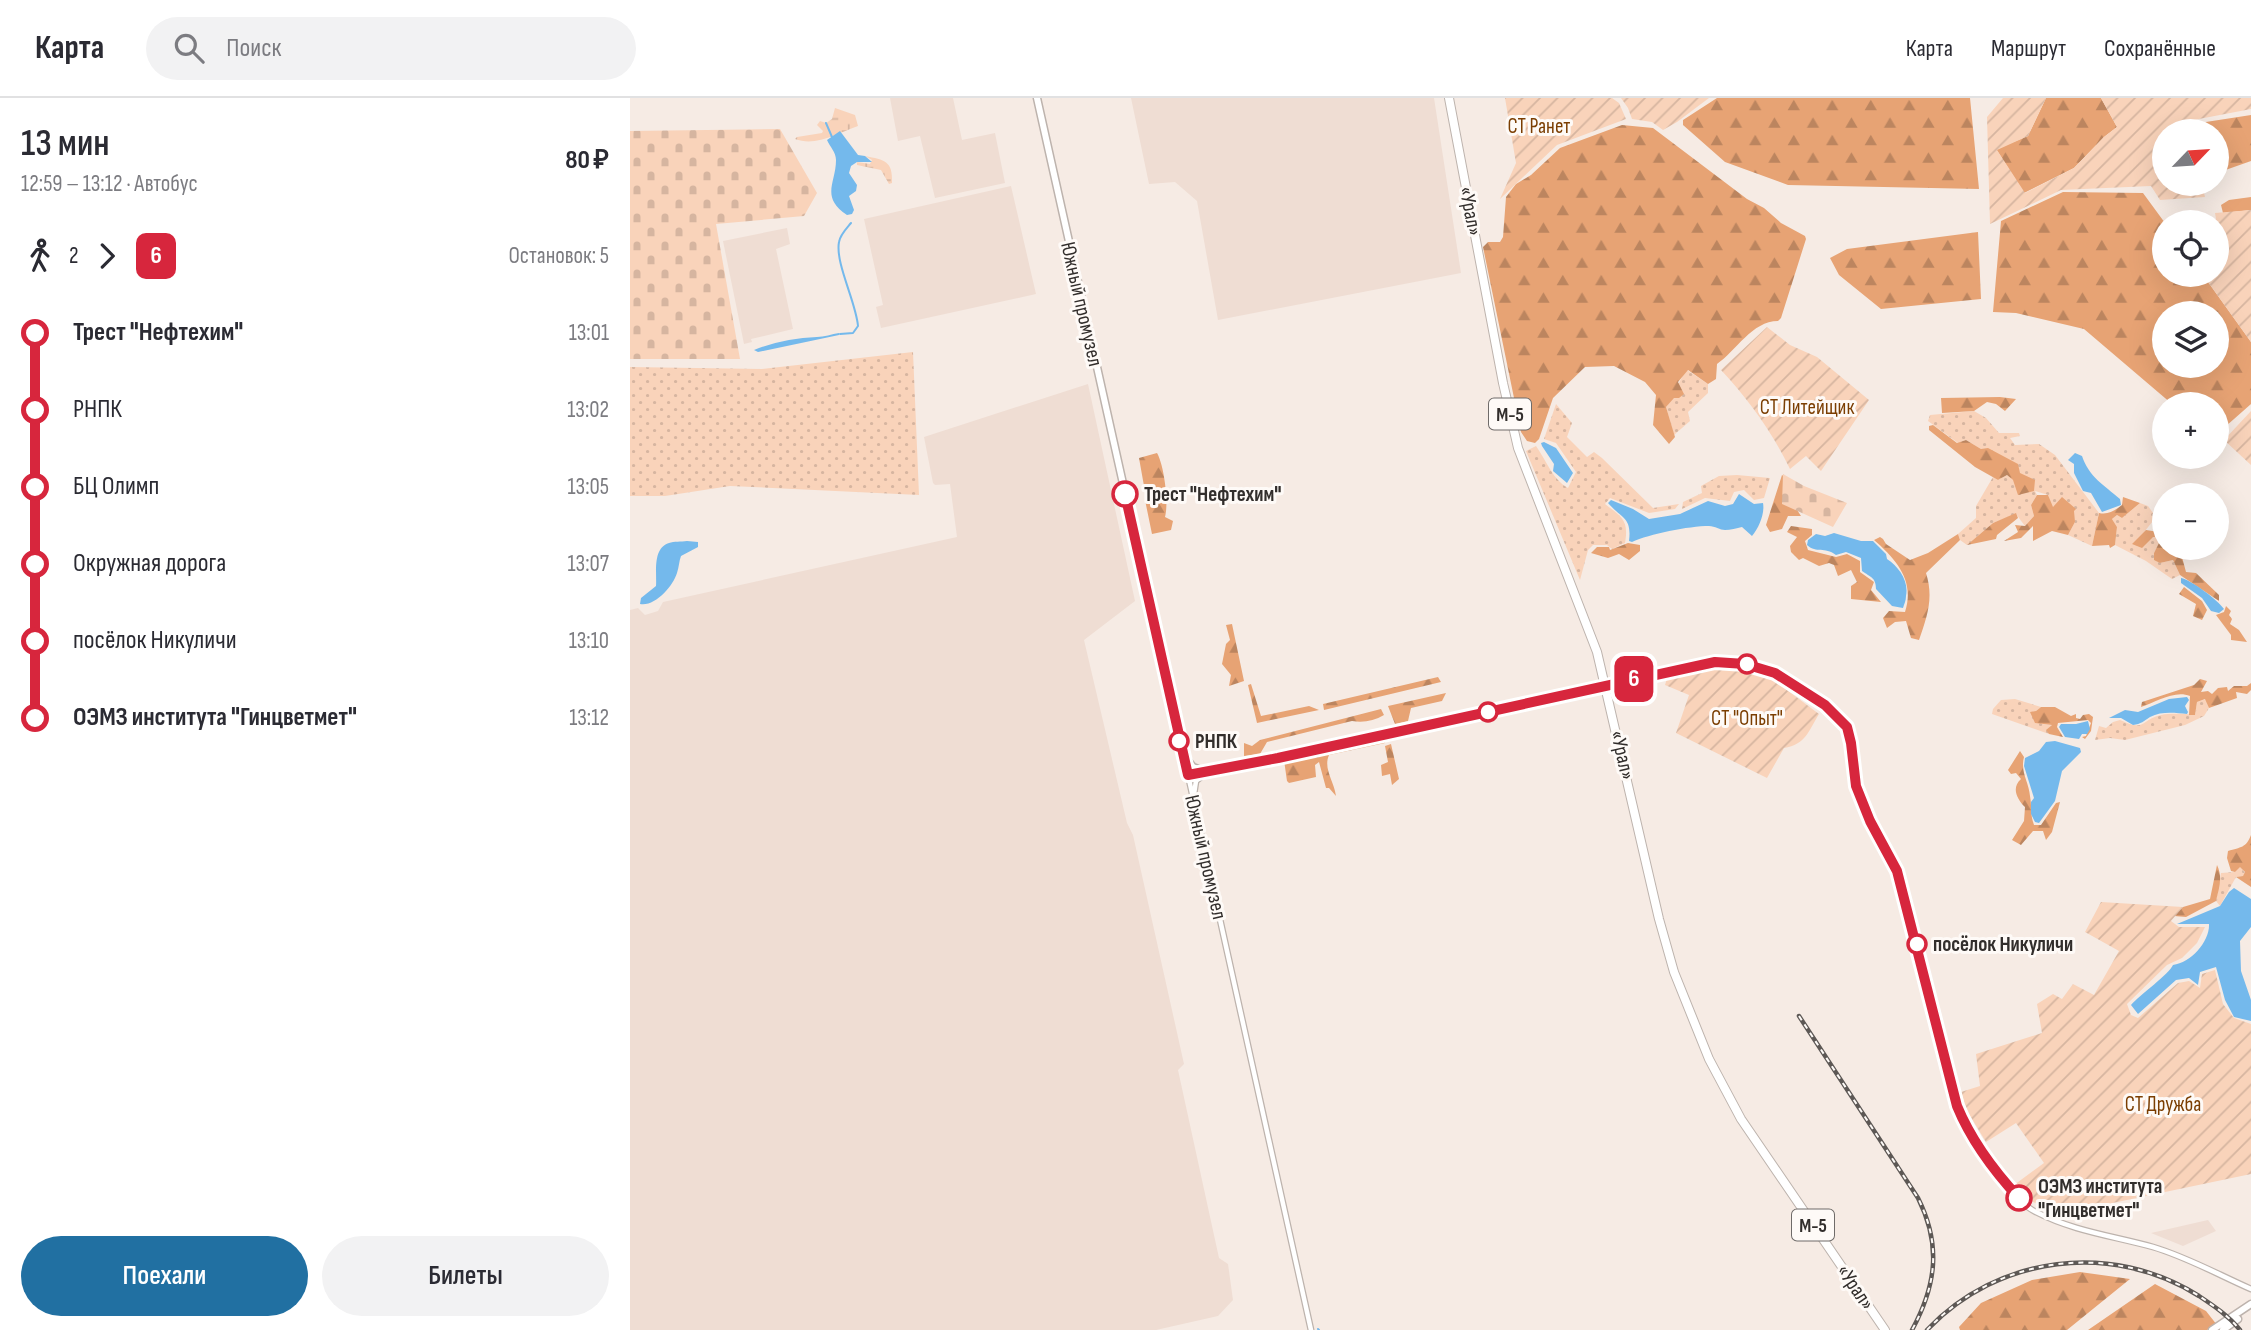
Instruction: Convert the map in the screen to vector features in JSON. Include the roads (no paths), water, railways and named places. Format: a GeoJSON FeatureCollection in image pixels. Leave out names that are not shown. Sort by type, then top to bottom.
{"type":"FeatureCollection","features":[{"type":"Feature","properties":{"kind":"highway","name":"«Урал»"},"geometry":{"type":"LineString","coordinates":[[1449,98],[1503,383],[1518,448],[1597,652],[1607,685],[1659,919],[1674,972],[1699,1036],[1741,1119],[1885,1330]]}},
{"type":"Feature","properties":{"kind":"main road","name":"Южный промузел"},"geometry":{"type":"LineString","coordinates":[[1037,98],[1188,775]]}},
{"type":"Feature","properties":{"kind":"main road"},"geometry":{"type":"LineString","coordinates":[[1188,775],[1607,685]]}},
{"type":"Feature","properties":{"kind":"main road"},"geometry":{"type":"LineString","coordinates":[[1182,752],[1192,767],[1208,772]]}},
{"type":"Feature","properties":{"kind":"main road"},"geometry":{"type":"LineString","coordinates":[[2212,1330],[2251,1307]]}},
{"type":"Feature","properties":{"kind":"main road"},"geometry":{"type":"LineString","coordinates":[[2223,1330],[2251,1307]]}},
{"type":"Feature","properties":{"kind":"street"},"geometry":{"type":"LineString","coordinates":[[1607,685],[1699,664],[1745,664],[1775,673],[1811,694],[1836,714],[1847,727],[1856,786],[1870,821],[1897,871],[1957,1106],[1964,1124],[1983,1154],[2018,1198],[2036,1212],[2102,1236],[2172,1254],[2251,1289]]}},
{"type":"Feature","properties":{"kind":"street"},"geometry":{"type":"LineString","coordinates":[[1193,799],[1196,781],[1208,772]]}},
{"type":"Feature","properties":{"kind":"street","name":"Южный промузел"},"geometry":{"type":"LineString","coordinates":[[1188,775],[1311,1330]]}},
{"type":"Feature","properties":{"kind":"water"},"geometry":{"type":"Polygon","coordinates":[[[840,131],[858,155],[865,156],[872,162],[857,162],[851,166],[849,173],[857,185],[856,191],[849,196],[854,210],[847,215],[834,202],[831,189],[836,160],[827,140],[840,131]]]}},
{"type":"Feature","properties":{"kind":"water"},"geometry":{"type":"Polygon","coordinates":[[[839,333],[758,352],[754,350],[785,341],[839,333]]]}},
{"type":"Feature","properties":{"kind":"water"},"geometry":{"type":"Polygon","coordinates":[[[1541,443],[1556,448],[1573,473],[1567,483],[1553,471],[1554,464],[1541,443]]]}},
{"type":"Feature","properties":{"kind":"water"},"geometry":{"type":"Polygon","coordinates":[[[2075,453],[2082,456],[2093,475],[2120,499],[2121,505],[2102,512],[2091,493],[2083,491],[2074,473],[2074,464],[2068,460],[2075,453]]]}},
{"type":"Feature","properties":{"kind":"water"},"geometry":{"type":"Polygon","coordinates":[[[1739,494],[1754,504],[1763,503],[1761,520],[1752,536],[1742,527],[1725,530],[1701,526],[1659,533],[1632,542],[1629,541],[1629,527],[1625,519],[1608,503],[1611,500],[1649,519],[1680,514],[1708,501],[1725,506],[1733,504],[1739,494]]]}},
{"type":"Feature","properties":{"kind":"water"},"geometry":{"type":"Polygon","coordinates":[[[1834,533],[1861,541],[1873,541],[1886,554],[1904,580],[1907,590],[1903,608],[1892,606],[1876,589],[1874,580],[1862,571],[1861,558],[1846,552],[1836,555],[1807,545],[1808,540],[1816,534],[1825,536],[1834,533]]]}},
{"type":"Feature","properties":{"kind":"water"},"geometry":{"type":"Polygon","coordinates":[[[698,542],[698,547],[681,556],[672,584],[657,599],[640,604],[641,598],[656,586],[656,562],[660,550],[669,543],[698,542]]]}},
{"type":"Feature","properties":{"kind":"water"},"geometry":{"type":"Polygon","coordinates":[[[2181,578],[2204,591],[2224,609],[2219,613],[2211,611],[2202,598],[2181,583],[2181,578]]]}},
{"type":"Feature","properties":{"kind":"water"},"geometry":{"type":"Polygon","coordinates":[[[2187,697],[2187,714],[2159,714],[2133,725],[2121,718],[2109,718],[2125,710],[2138,712],[2169,699],[2187,697]]]}},
{"type":"Feature","properties":{"kind":"water"},"geometry":{"type":"Polygon","coordinates":[[[2088,721],[2090,729],[2079,739],[2065,737],[2059,727],[2061,724],[2088,721]]]}},
{"type":"Feature","properties":{"kind":"water"},"geometry":{"type":"Polygon","coordinates":[[[2055,741],[2080,748],[2081,752],[2062,771],[2055,801],[2039,823],[2035,822],[2031,814],[2031,802],[2034,798],[2024,766],[2025,758],[2039,751],[2046,742],[2055,741]]]}},
{"type":"Feature","properties":{"kind":"water"},"geometry":{"type":"Polygon","coordinates":[[[2234,888],[2251,899],[2251,927],[2240,941],[2241,971],[2251,1000],[2251,1021],[2234,1017],[2225,1000],[2216,967],[2200,972],[2198,985],[2189,978],[2176,980],[2138,1014],[2131,1005],[2173,965],[2193,956],[2203,944],[2209,924],[2177,924],[2220,906],[2234,888]]]}},
{"type":"Feature","properties":{"kind":"waterway"},"geometry":{"type":"LineString","coordinates":[[826,123],[832,137]]}},
{"type":"Feature","properties":{"kind":"waterway"},"geometry":{"type":"LineString","coordinates":[[840,334],[853,333],[858,326],[839,251],[841,237],[851,223]]}},
{"type":"Feature","properties":{"kind":"railway"},"geometry":{"type":"LineString","coordinates":[[1799,1016],[1918,1198],[1925,1215],[1933,1248],[1933,1264],[1927,1296],[1912,1330]]}},
{"type":"Feature","properties":{"kind":"railway"},"geometry":{"type":"LineString","coordinates":[[1927,1330],[1956,1305],[1987,1285],[2021,1272],[2057,1264],[2093,1263],[2130,1268],[2165,1279],[2199,1296],[2240,1330]]}},
{"type":"Feature","properties":{"kind":"place","name":"Трест \"Нефтехим\""},"geometry":{"type":"Point","coordinates":[1125,494]}},
{"type":"Feature","properties":{"kind":"place","name":"РНПК"},"geometry":{"type":"Point","coordinates":[1179,741]}},
{"type":"Feature","properties":{"kind":"place","name":"посёлок Никуличи"},"geometry":{"type":"Point","coordinates":[1917,944]}},
{"type":"Feature","properties":{"kind":"place","name":"ОЭМЗ института \"Гинцветмет\""},"geometry":{"type":"Point","coordinates":[2019,1198]}},
{"type":"Feature","properties":{"kind":"park label","name":"СТ Ранет"},"geometry":{"type":"Point","coordinates":[1539,126]}},
{"type":"Feature","properties":{"kind":"park label","name":"СТ Литейщик"},"geometry":{"type":"Point","coordinates":[1807,407]}},
{"type":"Feature","properties":{"kind":"park label","name":"СТ \"Опыт\""},"geometry":{"type":"Point","coordinates":[1747,718]}},
{"type":"Feature","properties":{"kind":"park label","name":"СТ Дружба"},"geometry":{"type":"Point","coordinates":[2163,1104]}}]}
